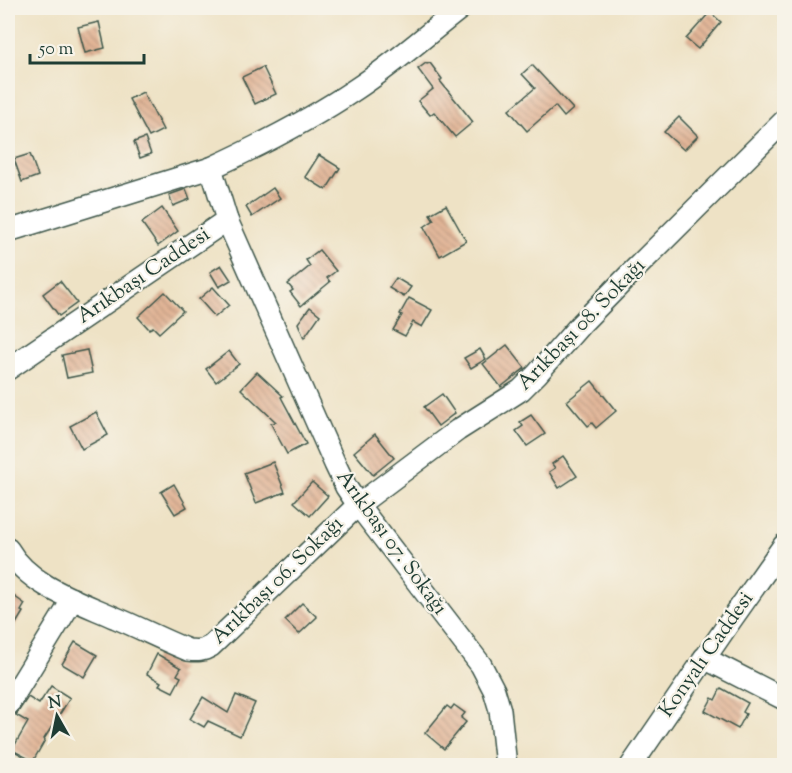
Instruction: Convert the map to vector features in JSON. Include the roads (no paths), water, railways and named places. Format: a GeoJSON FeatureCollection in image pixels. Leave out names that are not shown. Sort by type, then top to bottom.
{"type":"FeatureCollection","features":[{"type":"Feature","properties":{"kind":"street"},"geometry":{"type":"LineString","coordinates":[[8,231],[211,168],[276,137],[358,88],[461,8]]}},
{"type":"Feature","properties":{"kind":"street","name":"Arıkbaşı 08. Sokağı"},"geometry":{"type":"LineString","coordinates":[[358,504],[458,430],[521,390],[581,324],[784,121]]}},
{"type":"Feature","properties":{"kind":"street","name":"Arıkbaşı Caddesi"},"geometry":{"type":"LineString","coordinates":[[8,369],[227,220],[211,168]]}},
{"type":"Feature","properties":{"kind":"street","name":"Arıkbaşı 07. Sokağı"},"geometry":{"type":"LineString","coordinates":[[227,220],[346,487],[481,665],[494,690],[500,710],[506,765]]}},
{"type":"Feature","properties":{"kind":"street","name":"Arıkbaşı 06. Sokağı"},"geometry":{"type":"LineString","coordinates":[[8,549],[15,561],[41,583],[188,650],[204,650],[358,504]]}},
{"type":"Feature","properties":{"kind":"street","name":"Konyalı Caddesi"},"geometry":{"type":"LineString","coordinates":[[631,765],[784,545]]}},
{"type":"Feature","properties":{"kind":"street"},"geometry":{"type":"LineString","coordinates":[[8,705],[74,599]]}},
{"type":"Feature","properties":{"kind":"street"},"geometry":{"type":"LineString","coordinates":[[704,658],[784,699]]}}]}
